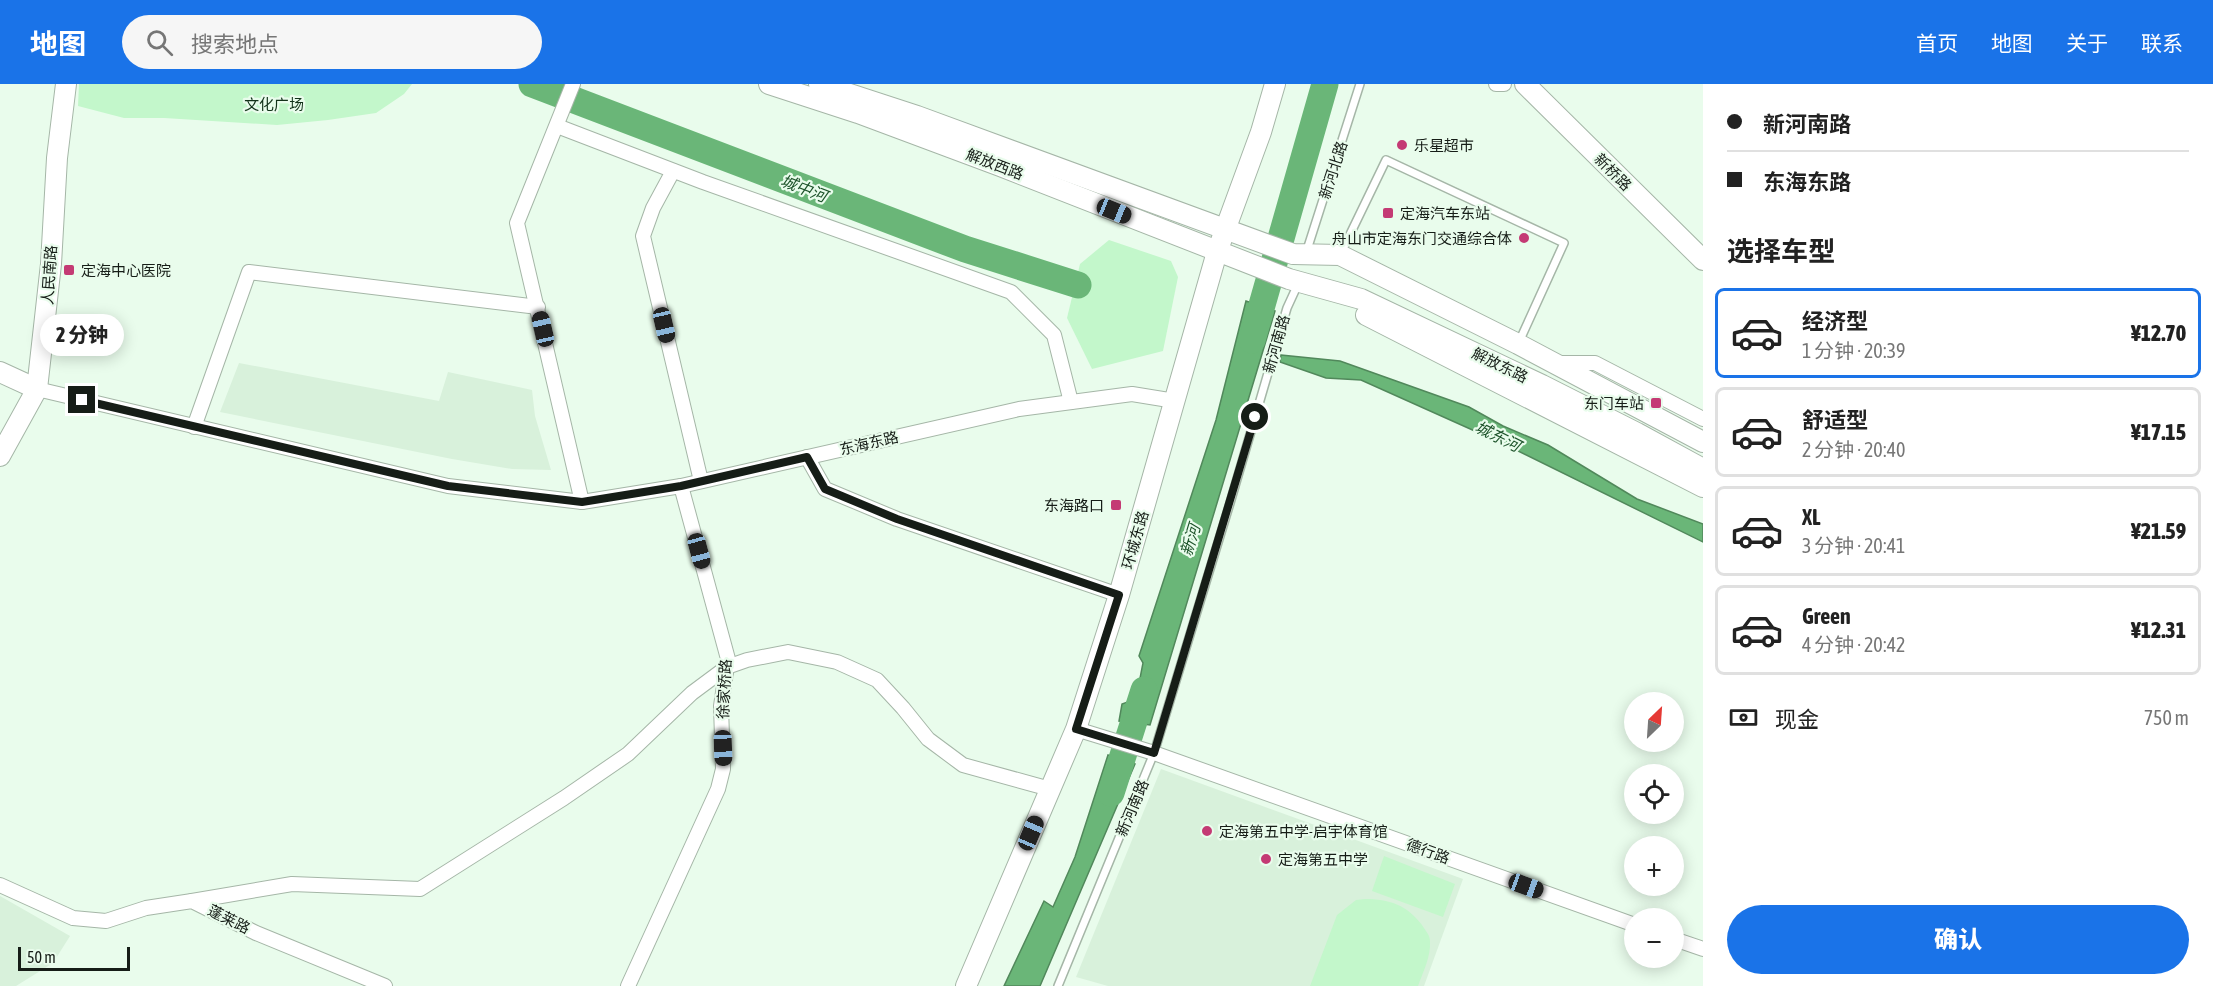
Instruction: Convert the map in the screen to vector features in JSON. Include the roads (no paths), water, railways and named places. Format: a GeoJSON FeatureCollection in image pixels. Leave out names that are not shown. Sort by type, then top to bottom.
{"type":"FeatureCollection","features":[{"type":"Feature","properties":{"kind":"street","name":"人民南路"},"geometry":{"type":"LineString","coordinates":[[0,456],[37,389],[51,264],[57,158],[66,84]]}},
{"type":"Feature","properties":{"kind":"street"},"geometry":{"type":"LineString","coordinates":[[573,84],[517,223],[582,502]]}},
{"type":"Feature","properties":{"kind":"street","name":"解放西路"},"geometry":{"type":"LineString","coordinates":[[769,84],[858,113],[1294,280]]}},
{"type":"Feature","properties":{"kind":"street"},"geometry":{"type":"LineString","coordinates":[[819,84],[917,116],[1259,242],[1299,255],[1340,255],[1703,442]]}},
{"type":"Feature","properties":{"kind":"street","name":"环城东路"},"geometry":{"type":"LineString","coordinates":[[966,986],[1076,729],[1119,595],[1217,252],[1261,132],[1275,84]]}},
{"type":"Feature","properties":{"kind":"street"},"geometry":{"type":"LineString","coordinates":[[1496,84],[1504,84]]}},
{"type":"Feature","properties":{"kind":"street","name":"新桥路"},"geometry":{"type":"LineString","coordinates":[[1525,84],[1703,260]]}},
{"type":"Feature","properties":{"kind":"street"},"geometry":{"type":"LineString","coordinates":[[559,120],[673,171],[1011,292],[1054,335],[1071,402]]}},
{"type":"Feature","properties":{"kind":"street"},"geometry":{"type":"LineString","coordinates":[[673,171],[652,208],[643,236],[702,481]]}},
{"type":"Feature","properties":{"kind":"street"},"geometry":{"type":"LineString","coordinates":[[194,427],[249,272],[538,307]]}},
{"type":"Feature","properties":{"kind":"street"},"geometry":{"type":"LineString","coordinates":[[1294,280],[1703,487]]}},
{"type":"Feature","properties":{"kind":"street","name":"解放东路"},"geometry":{"type":"LineString","coordinates":[[1294,280],[1361,299],[1542,385],[1703,469]]}},
{"type":"Feature","properties":{"kind":"street"},"geometry":{"type":"LineString","coordinates":[[1542,385],[1551,363]]}},
{"type":"Feature","properties":{"kind":"street"},"geometry":{"type":"LineString","coordinates":[[1551,363],[1595,363],[1703,419]]}},
{"type":"Feature","properties":{"kind":"street"},"geometry":{"type":"LineString","coordinates":[[0,372],[37,389]]}},
{"type":"Feature","properties":{"kind":"street","name":"东海东路"},"geometry":{"type":"LineString","coordinates":[[37,389],[448,486],[582,502],[681,486],[1019,409],[1132,394],[1175,401]]}},
{"type":"Feature","properties":{"kind":"street"},"geometry":{"type":"LineString","coordinates":[[807,457],[825,489],[897,519],[1119,595]]}},
{"type":"Feature","properties":{"kind":"street","name":"徐家桥路"},"geometry":{"type":"LineString","coordinates":[[628,986],[718,789],[723,769],[721,706],[728,659],[681,486]]}},
{"type":"Feature","properties":{"kind":"street"},"geometry":{"type":"LineString","coordinates":[[192,901],[292,884],[420,889],[564,798],[628,754],[692,693],[727,667],[747,660],[788,652],[837,662],[877,680],[928,739],[963,765],[1050,789]]}},
{"type":"Feature","properties":{"kind":"street","name":"德行路"},"geometry":{"type":"LineString","coordinates":[[1076,729],[1154,753],[1624,921]]}},
{"type":"Feature","properties":{"kind":"street","name":"蓬莱路"},"geometry":{"type":"LineString","coordinates":[[0,885],[73,918],[106,921],[146,908],[192,901],[256,933],[386,986]]}},
{"type":"Feature","properties":{"kind":"street"},"geometry":{"type":"LineString","coordinates":[[1684,942],[1703,949]]}},
{"type":"Feature","properties":{"kind":"lane","name":"新河北路"},"geometry":{"type":"LineString","coordinates":[[1299,255],[1360,84]]}},
{"type":"Feature","properties":{"kind":"lane"},"geometry":{"type":"LineString","coordinates":[[1340,255],[1386,160],[1564,243],[1518,345]]}},
{"type":"Feature","properties":{"kind":"lane","name":"新河南路"},"geometry":{"type":"LineString","coordinates":[[1058,986],[1154,753],[1230,503],[1294,280]]}},
{"type":"Feature","properties":{"kind":"water","name":"新河"},"geometry":{"type":"Polygon","coordinates":[[[1246,301],[1275,311],[1150,725],[1119,721],[1122,704],[1136,699],[1143,663],[1139,656],[1216,420],[1246,301]]]}},
{"type":"Feature","properties":{"kind":"water","name":"城东河"},"geometry":{"type":"Polygon","coordinates":[[[1281,355],[1340,361],[1469,407],[1503,426],[1548,445],[1637,499],[1703,524],[1703,542],[1506,445],[1361,380],[1326,378],[1280,362],[1281,355]]]}},
{"type":"Feature","properties":{"kind":"water"},"geometry":{"type":"Polygon","coordinates":[[[1108,755],[1135,764],[1040,986],[1004,986],[1044,901],[1053,907],[1075,857],[1108,755]]]}},
{"type":"Feature","properties":{"kind":"waterway","name":"城中河"},"geometry":{"type":"LineString","coordinates":[[532,84],[965,249],[1078,285]]}},
{"type":"Feature","properties":{"kind":"waterway","name":"新河"},"geometry":{"type":"LineString","coordinates":[[1252,340],[1325,84]]}},
{"type":"Feature","properties":{"kind":"waterway","name":"新河"},"geometry":{"type":"LineString","coordinates":[[1111,793],[1144,690]]}},
{"type":"Feature","properties":{"kind":"place","name":"乐星超市"},"geometry":{"type":"Point","coordinates":[1402,145]}},
{"type":"Feature","properties":{"kind":"place","name":"定海汽车东站"},"geometry":{"type":"Point","coordinates":[1388,213]}},
{"type":"Feature","properties":{"kind":"place","name":"舟山市定海东门交通综合体"},"geometry":{"type":"Point","coordinates":[1524,238]}},
{"type":"Feature","properties":{"kind":"place","name":"定海中心医院"},"geometry":{"type":"Point","coordinates":[69,270]}},
{"type":"Feature","properties":{"kind":"place","name":"东门车站"},"geometry":{"type":"Point","coordinates":[1656,403]}},
{"type":"Feature","properties":{"kind":"place","name":"东海路口"},"geometry":{"type":"Point","coordinates":[1116,505]}},
{"type":"Feature","properties":{"kind":"place","name":"定海第五中学-启宇体育馆"},"geometry":{"type":"Point","coordinates":[1207,831]}},
{"type":"Feature","properties":{"kind":"place","name":"定海第五中学"},"geometry":{"type":"Point","coordinates":[1266,859]}},
{"type":"Feature","properties":{"kind":"park label","name":"文化广场"},"geometry":{"type":"Point","coordinates":[274,104]}}]}
